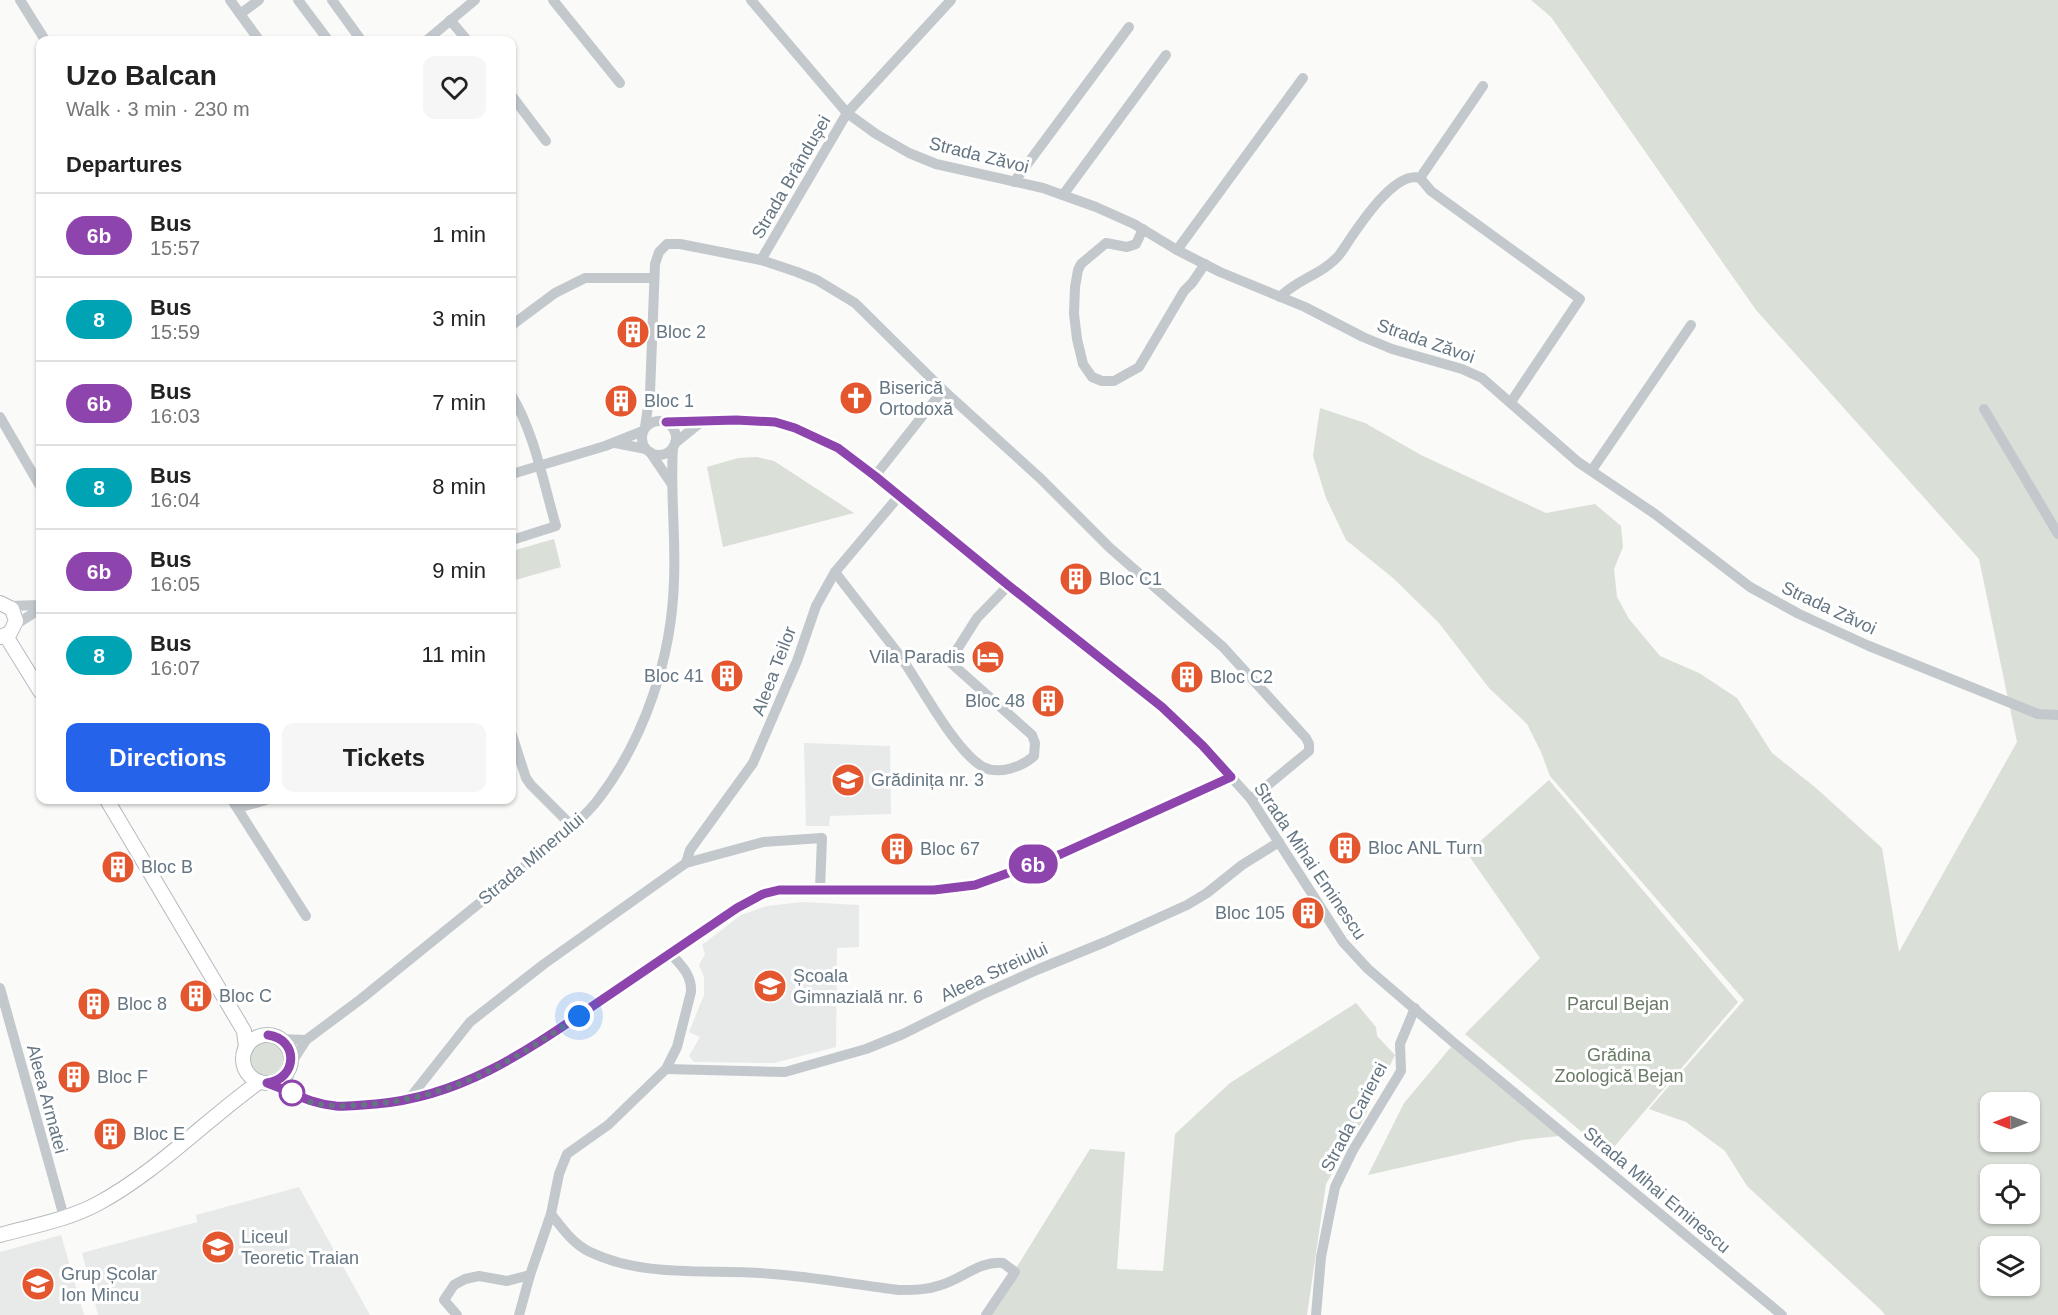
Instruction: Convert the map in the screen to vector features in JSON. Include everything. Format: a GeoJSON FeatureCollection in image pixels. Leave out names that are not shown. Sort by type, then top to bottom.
{"type":"FeatureCollection","features":[{"type":"Feature","properties":{"kind":"main road"},"geometry":{"type":"LineString","coordinates":[[4,605],[14,613],[7,633],[36,684]]}},
{"type":"Feature","properties":{"kind":"main road"},"geometry":{"type":"LineString","coordinates":[[109,804],[244,1030],[246,1048]]}},
{"type":"Feature","properties":{"kind":"main road"},"geometry":{"type":"LineString","coordinates":[[0,1235],[64,1217],[96,1204],[125,1186],[235,1099],[263,1082],[276,1081],[283,1077],[290,1065],[287,1045],[272,1035],[244,1030]]}},
{"type":"Feature","properties":{"kind":"main road"},"geometry":{"type":"LineString","coordinates":[[235,1099],[244,1066],[243,1057],[246,1048],[255,1038],[263,1035]]}},
{"type":"Feature","properties":{"kind":"main road"},"geometry":{"type":"LineString","coordinates":[[244,1066],[251,1077],[263,1082]]}},
{"type":"Feature","properties":{"kind":"street"},"geometry":{"type":"LineString","coordinates":[[20,0],[42,36]]}},
{"type":"Feature","properties":{"kind":"street"},"geometry":{"type":"LineString","coordinates":[[230,0],[256,36]]}},
{"type":"Feature","properties":{"kind":"street"},"geometry":{"type":"LineString","coordinates":[[240,14],[259,0]]}},
{"type":"Feature","properties":{"kind":"street"},"geometry":{"type":"LineString","coordinates":[[298,0],[325,36]]}},
{"type":"Feature","properties":{"kind":"street"},"geometry":{"type":"LineString","coordinates":[[332,0],[358,36]]}},
{"type":"Feature","properties":{"kind":"street"},"geometry":{"type":"LineString","coordinates":[[432,36],[475,0]]}},
{"type":"Feature","properties":{"kind":"street"},"geometry":{"type":"LineString","coordinates":[[553,0],[620,83]]}},
{"type":"Feature","properties":{"kind":"street","name":"Strada Zăvoi"},"geometry":{"type":"LineString","coordinates":[[751,0],[847,113],[876,134],[909,153],[927,161],[1063,195],[1096,207],[1205,264],[1392,349],[1462,369],[1482,378],[1578,462],[1655,514],[1750,587],[1774,601],[1869,646],[2038,714],[2058,715]]}},
{"type":"Feature","properties":{"kind":"street","name":"Strada Brândușei"},"geometry":{"type":"LineString","coordinates":[[644,429],[650,393],[654,278],[659,252],[667,244],[680,244],[761,260],[847,113],[951,0]]}},
{"type":"Feature","properties":{"kind":"street"},"geometry":{"type":"LineString","coordinates":[[450,20],[464,36]]}},
{"type":"Feature","properties":{"kind":"street"},"geometry":{"type":"LineString","coordinates":[[1014,182],[1129,27]]}},
{"type":"Feature","properties":{"kind":"street"},"geometry":{"type":"LineString","coordinates":[[1063,195],[1166,55]]}},
{"type":"Feature","properties":{"kind":"street"},"geometry":{"type":"LineString","coordinates":[[1177,250],[1303,78]]}},
{"type":"Feature","properties":{"kind":"street"},"geometry":{"type":"LineString","coordinates":[[1420,178],[1483,86]]}},
{"type":"Feature","properties":{"kind":"street"},"geometry":{"type":"LineString","coordinates":[[516,101],[546,141]]}},
{"type":"Feature","properties":{"kind":"street"},"geometry":{"type":"LineString","coordinates":[[1281,297],[1286,290],[1322,271],[1338,257],[1383,195],[1410,177],[1420,178],[1439,197],[1580,299],[1511,402]]}},
{"type":"Feature","properties":{"kind":"street"},"geometry":{"type":"LineString","coordinates":[[1143,230],[1133,246],[1106,243],[1081,264],[1078,270],[1074,301],[1077,339],[1085,369],[1097,380],[1114,381],[1139,367],[1184,291],[1205,264]]}},
{"type":"Feature","properties":{"kind":"street"},"geometry":{"type":"LineString","coordinates":[[761,260],[817,280],[855,303],[943,390],[1040,478],[1110,548],[1223,647],[1309,744],[1309,751],[1251,799]]}},
{"type":"Feature","properties":{"kind":"street"},"geometry":{"type":"LineString","coordinates":[[516,322],[555,293],[585,278],[654,278]]}},
{"type":"Feature","properties":{"kind":"street"},"geometry":{"type":"LineString","coordinates":[[1592,470],[1691,325]]}},
{"type":"Feature","properties":{"kind":"street"},"geometry":{"type":"LineString","coordinates":[[875,476],[943,390]]}},
{"type":"Feature","properties":{"kind":"street","name":"Strada Brândușei"},"geometry":{"type":"LineString","coordinates":[[650,393],[663,421]]}},
{"type":"Feature","properties":{"kind":"street"},"geometry":{"type":"LineString","coordinates":[[516,404],[539,466],[555,526],[516,539]]}},
{"type":"Feature","properties":{"kind":"street"},"geometry":{"type":"LineString","coordinates":[[1984,409],[2058,534]]}},
{"type":"Feature","properties":{"kind":"street"},"geometry":{"type":"LineString","coordinates":[[0,417],[36,479]]}},
{"type":"Feature","properties":{"kind":"street","name":"Strada Mihai Eminescu"},"geometry":{"type":"LineString","coordinates":[[663,421],[756,420],[775,422],[795,428],[838,448],[875,476],[1162,707],[1203,746],[1251,799],[1343,942],[1368,969],[1782,1315]]}},
{"type":"Feature","properties":{"kind":"street"},"geometry":{"type":"LineString","coordinates":[[516,473],[615,443],[644,429],[652,422],[663,421]]}},
{"type":"Feature","properties":{"kind":"street","name":"Strada Minerului"},"geometry":{"type":"LineString","coordinates":[[306,1040],[361,999],[573,827],[609,784],[640,727],[655,688],[671,620],[674,582],[671,483],[675,433],[663,421]]}},
{"type":"Feature","properties":{"kind":"street"},"geometry":{"type":"LineString","coordinates":[[615,443],[660,455],[701,422]]}},
{"type":"Feature","properties":{"kind":"street"},"geometry":{"type":"LineString","coordinates":[[644,429],[642,441],[671,483]]}},
{"type":"Feature","properties":{"kind":"street","name":"Aleea Teilor"},"geometry":{"type":"LineString","coordinates":[[686,863],[690,850],[753,763],[797,661],[816,606],[835,573],[899,496]]}},
{"type":"Feature","properties":{"kind":"street"},"geometry":{"type":"LineString","coordinates":[[835,573],[901,657],[959,744],[978,763],[995,771],[1017,766],[1034,756],[1035,743],[1032,735],[951,663],[951,659],[977,618],[1008,585]]}},
{"type":"Feature","properties":{"kind":"street"},"geometry":{"type":"LineString","coordinates":[[4,605],[36,607]]}},
{"type":"Feature","properties":{"kind":"street"},"geometry":{"type":"LineString","coordinates":[[7,633],[36,610]]}},
{"type":"Feature","properties":{"kind":"street"},"geometry":{"type":"LineString","coordinates":[[516,747],[526,778],[531,785],[573,827]]}},
{"type":"Feature","properties":{"kind":"street"},"geometry":{"type":"LineString","coordinates":[[263,1082],[287,1090],[307,1101],[338,1106],[409,1099],[461,1084],[516,1058],[748,901],[763,894],[779,890],[934,890],[975,885],[1061,854],[1231,777]]}},
{"type":"Feature","properties":{"kind":"street"},"geometry":{"type":"LineString","coordinates":[[235,804],[306,916]]}},
{"type":"Feature","properties":{"kind":"street","name":"Aleea Teilor"},"geometry":{"type":"LineString","coordinates":[[409,1099],[470,1022],[544,964],[686,863],[763,842],[822,838],[820,889]]}},
{"type":"Feature","properties":{"kind":"street","name":"Aleea Streiului"},"geometry":{"type":"LineString","coordinates":[[666,1069],[784,1072],[866,1049],[903,1034],[1000,986],[1187,905],[1208,893],[1242,864],[1279,842]]}},
{"type":"Feature","properties":{"kind":"street"},"geometry":{"type":"LineString","coordinates":[[519,1315],[551,1214],[559,1174],[567,1154],[608,1125],[666,1069],[677,1047],[692,992],[692,983],[688,974],[670,953]]}},
{"type":"Feature","properties":{"kind":"street","name":"Aleea Armatei"},"geometry":{"type":"LineString","coordinates":[[0,988],[64,1217]]}},
{"type":"Feature","properties":{"kind":"street","name":"Strada Carierei"},"geometry":{"type":"LineString","coordinates":[[1316,1315],[1321,1257],[1335,1187],[1353,1150],[1401,1071],[1400,1044],[1415,1008]]}},
{"type":"Feature","properties":{"kind":"street"},"geometry":{"type":"LineString","coordinates":[[281,1039],[306,1040]]}},
{"type":"Feature","properties":{"kind":"street"},"geometry":{"type":"LineString","coordinates":[[287,1090],[290,1065],[306,1040]]}},
{"type":"Feature","properties":{"kind":"street"},"geometry":{"type":"LineString","coordinates":[[551,1214],[570,1237],[589,1252],[614,1261],[659,1270],[771,1274],[899,1290],[919,1290],[943,1285],[990,1264],[1003,1263],[1015,1272],[986,1315]]}},
{"type":"Feature","properties":{"kind":"street"},"geometry":{"type":"LineString","coordinates":[[457,1315],[444,1300],[454,1285],[465,1279],[479,1276],[507,1281],[530,1275]]}},
{"type":"Feature","properties":{"kind":"shaded area","name":"Grădinița nr. 3"},"geometry":{"type":"Polygon","coordinates":[[[804,743],[890,746],[891,814],[830,816],[829,826],[806,826],[804,743]]]}},
{"type":"Feature","properties":{"kind":"shaded area","name":"Școala Gimnazială nr. 6"},"geometry":{"type":"Polygon","coordinates":[[[802,902],[859,905],[859,947],[837,948],[836,1047],[774,1063],[694,1062],[689,1056],[700,1037],[689,1032],[704,995],[704,977],[699,965],[705,954],[702,945],[741,915],[767,906],[802,902]]]}},
{"type":"Feature","properties":{"kind":"shaded area","name":"Liceul Teoretic Traian"},"geometry":{"type":"Polygon","coordinates":[[[299,1187],[370,1315],[98,1315],[82,1253],[197,1222],[196,1215],[299,1187]]]}},
{"type":"Feature","properties":{"kind":"shaded area","name":"Grup Școlar Ion Mincu"},"geometry":{"type":"Polygon","coordinates":[[[61,1235],[84,1315],[0,1315],[0,1252],[61,1235]]]}},
{"type":"Feature","properties":{"kind":"green space"},"geometry":{"type":"Polygon","coordinates":[[[1531,0],[2058,0],[2058,1315],[1885,1315],[1747,1186],[1725,1151],[1686,1122],[1649,1109],[1744,1000],[1550,776],[1527,724],[1489,688],[1439,623],[1393,578],[1346,540],[1326,498],[1313,456],[1320,408],[1365,423],[1421,455],[1546,513],[1595,504],[1621,526],[1623,547],[1614,569],[1617,597],[1629,619],[1660,656],[1699,673],[1737,698],[1772,753],[1816,788],[1882,848],[1899,952],[2017,742],[1979,559],[1756,310],[1551,17],[1531,0]]]}},
{"type":"Feature","properties":{"kind":"green space"},"geometry":{"type":"Polygon","coordinates":[[[757,457],[774,461],[854,513],[723,547],[707,467],[738,458],[757,457]]]}},
{"type":"Feature","properties":{"kind":"green space"},"geometry":{"type":"Polygon","coordinates":[[[554,539],[561,567],[516,580],[516,550],[554,539]]]}},
{"type":"Feature","properties":{"kind":"green space","name":"Parcul Bejan"},"geometry":{"type":"Polygon","coordinates":[[[1549,780],[1738,1002],[1608,1154],[1465,1034],[1540,958],[1467,853],[1549,780]]]}},
{"type":"Feature","properties":{"kind":"green space"},"geometry":{"type":"Polygon","coordinates":[[[1356,1003],[1376,1027],[1377,1036],[1395,1055],[1364,1118],[1326,1184],[1307,1315],[987,1315],[1090,1149],[1125,1152],[1117,1269],[1163,1271],[1175,1134],[1230,1083],[1356,1003]]]}},
{"type":"Feature","properties":{"kind":"green space"},"geometry":{"type":"Polygon","coordinates":[[[266,1041],[278,1046],[283,1058],[278,1070],[266,1075],[254,1070],[249,1058],[254,1046],[266,1041]]]}},
{"type":"Feature","properties":{"kind":"green space"},"geometry":{"type":"Polygon","coordinates":[[[1451,1047],[1559,1136],[1522,1140],[1368,1175],[1404,1103],[1451,1047]]]}},
{"type":"Feature","properties":{"kind":"bus line","name":"6b"},"geometry":{"type":"LineString","coordinates":[[268,1035],[284,1042],[291,1057],[288,1070],[283,1077],[267,1083],[287,1090],[307,1101],[338,1106],[358,1106],[398,1101],[433,1093],[461,1084],[516,1058],[737,908],[763,894],[779,890],[934,890],[975,885],[1061,854],[1231,777],[1203,746],[1162,707],[838,448],[795,428],[775,422],[736,420],[666,422]]}},
{"type":"Feature","properties":{"kind":"place","name":"Bloc 2"},"geometry":{"type":"Point","coordinates":[633,332]}},
{"type":"Feature","properties":{"kind":"place","name":"Biserică Ortodoxă"},"geometry":{"type":"Point","coordinates":[856,398]}},
{"type":"Feature","properties":{"kind":"place","name":"Bloc 1"},"geometry":{"type":"Point","coordinates":[621,401]}},
{"type":"Feature","properties":{"kind":"place","name":"Bloc C1"},"geometry":{"type":"Point","coordinates":[1076,579]}},
{"type":"Feature","properties":{"kind":"place","name":"Vila Paradis"},"geometry":{"type":"Point","coordinates":[988,657]}},
{"type":"Feature","properties":{"kind":"place","name":"Bloc 41"},"geometry":{"type":"Point","coordinates":[727,676]}},
{"type":"Feature","properties":{"kind":"place","name":"Bloc C2"},"geometry":{"type":"Point","coordinates":[1187,677]}},
{"type":"Feature","properties":{"kind":"place","name":"Bloc 48"},"geometry":{"type":"Point","coordinates":[1048,701]}},
{"type":"Feature","properties":{"kind":"place","name":"Grădinița nr. 3"},"geometry":{"type":"Point","coordinates":[848,780]}},
{"type":"Feature","properties":{"kind":"place","name":"Bloc ANL Turn"},"geometry":{"type":"Point","coordinates":[1345,848]}},
{"type":"Feature","properties":{"kind":"place","name":"Bloc 67"},"geometry":{"type":"Point","coordinates":[897,849]}},
{"type":"Feature","properties":{"kind":"place","name":"Bloc B"},"geometry":{"type":"Point","coordinates":[118,867]}},
{"type":"Feature","properties":{"kind":"place","name":"Bloc 105"},"geometry":{"type":"Point","coordinates":[1308,913]}},
{"type":"Feature","properties":{"kind":"place","name":"Școala Gimnazială nr. 6"},"geometry":{"type":"Point","coordinates":[770,986]}},
{"type":"Feature","properties":{"kind":"place","name":"Bloc C"},"geometry":{"type":"Point","coordinates":[196,996]}},
{"type":"Feature","properties":{"kind":"place","name":"Bloc 8"},"geometry":{"type":"Point","coordinates":[94,1004]}},
{"type":"Feature","properties":{"kind":"place","name":"Bloc F"},"geometry":{"type":"Point","coordinates":[74,1077]}},
{"type":"Feature","properties":{"kind":"place","name":"Bloc E"},"geometry":{"type":"Point","coordinates":[110,1134]}},
{"type":"Feature","properties":{"kind":"place","name":"Liceul Teoretic Traian"},"geometry":{"type":"Point","coordinates":[218,1247]}},
{"type":"Feature","properties":{"kind":"place","name":"Grup Școlar Ion Mincu"},"geometry":{"type":"Point","coordinates":[38,1284]}},
{"type":"Feature","properties":{"kind":"route"},"geometry":{"type":"LineString","coordinates":[[292,1093],[287,1090],[307,1101],[338,1106],[358,1106],[398,1101],[433,1093],[461,1084],[516,1058],[579,1016]]}},
{"type":"Feature","properties":{"kind":"park label","name":"Grădina Zoologică Bejan"},"geometry":{"type":"Point","coordinates":[1619,1065]}}]}
